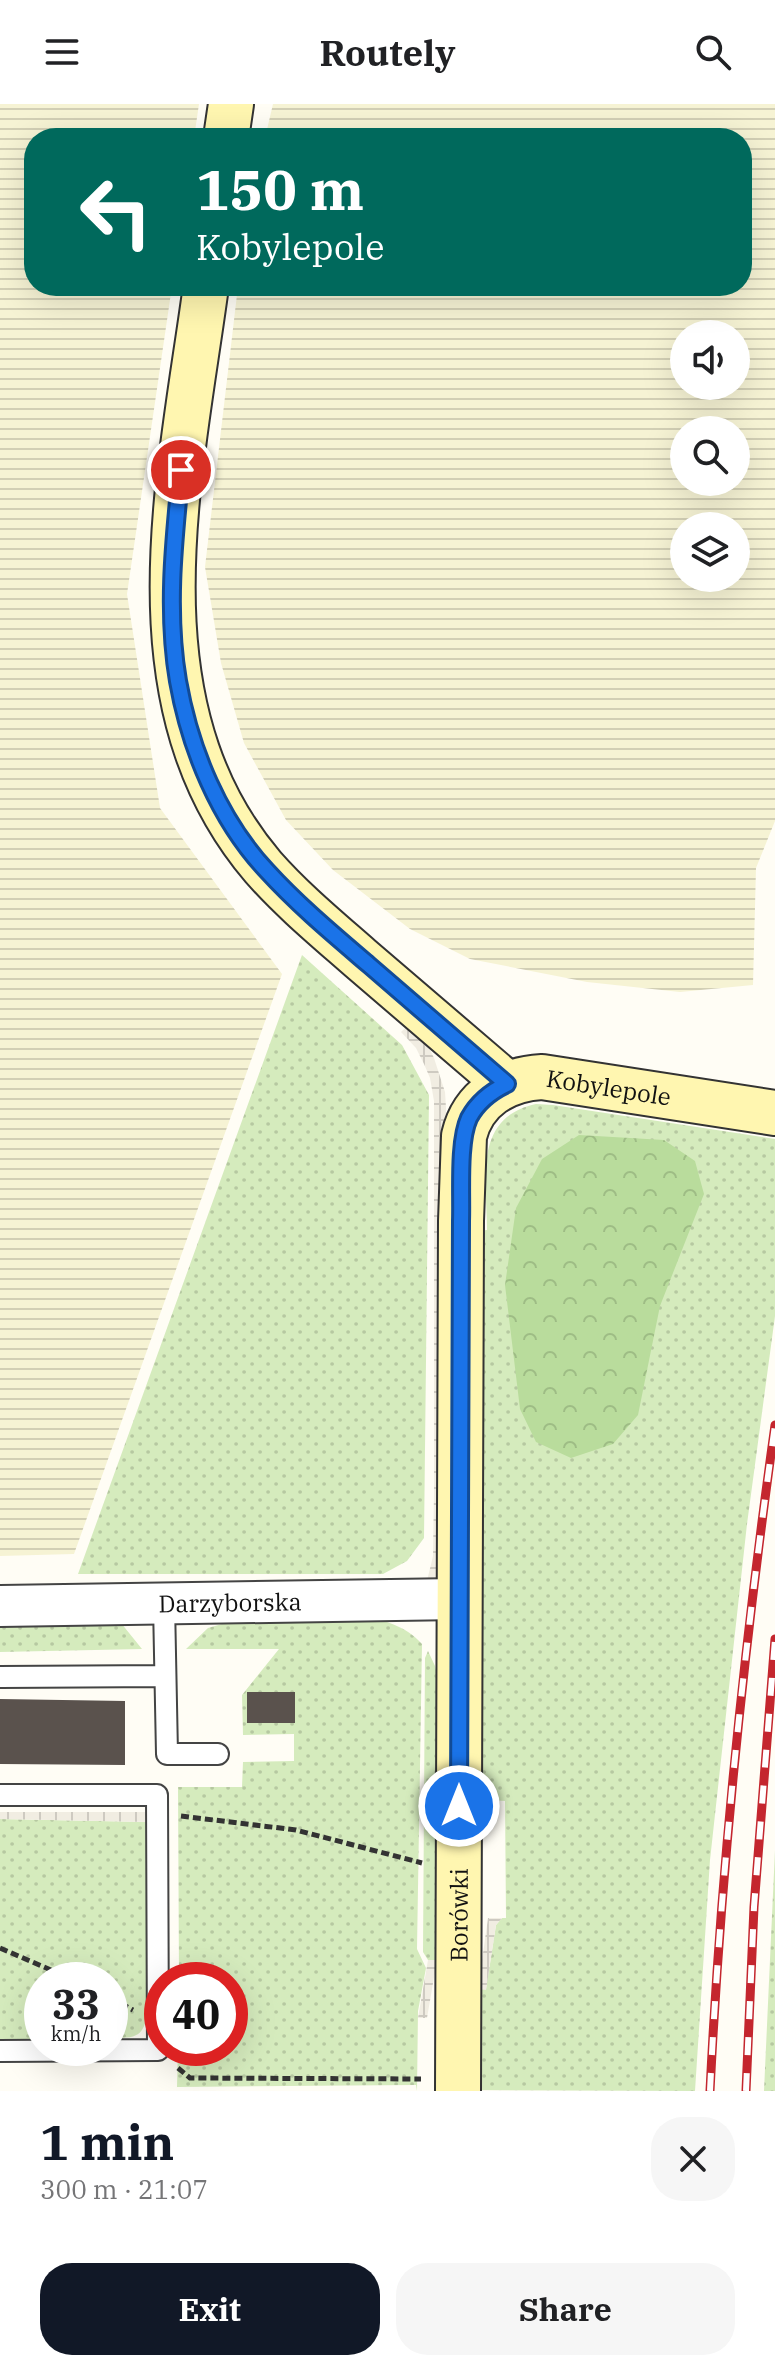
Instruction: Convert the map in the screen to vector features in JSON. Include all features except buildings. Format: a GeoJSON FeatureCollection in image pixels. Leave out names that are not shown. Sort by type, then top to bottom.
{"type":"FeatureCollection","features":[{"type":"Feature","properties":{"kind":"street"},"geometry":{"type":"LineString","coordinates":[[227,128],[231,104]]}},
{"type":"Feature","properties":{"kind":"street"},"geometry":{"type":"LineString","coordinates":[[205,296],[176,519],[172,606],[178,680],[201,762],[228,818],[266,870],[323,925],[507,1084]]}},
{"type":"Feature","properties":{"kind":"street","name":"Kobylepole"},"geometry":{"type":"LineString","coordinates":[[507,1084],[529,1078],[555,1078],[775,1113]]}},
{"type":"Feature","properties":{"kind":"street","name":"Borówki"},"geometry":{"type":"LineString","coordinates":[[440,2085],[459,1859],[461,1221],[464,1136],[476,1108],[507,1084]]}},
{"type":"Feature","properties":{"kind":"street","name":"Darzyborska"},"geometry":{"type":"LineString","coordinates":[[0,1606],[459,1599]]}},
{"type":"Feature","properties":{"kind":"lane"},"geometry":{"type":"LineString","coordinates":[[164,1604],[167,1754],[218,1754]]}},
{"type":"Feature","properties":{"kind":"lane"},"geometry":{"type":"LineString","coordinates":[[0,1677],[165,1676]]}},
{"type":"Feature","properties":{"kind":"lane"},"geometry":{"type":"LineString","coordinates":[[0,1795],[157,1795],[158,1962]]}},
{"type":"Feature","properties":{"kind":"lane"},"geometry":{"type":"LineString","coordinates":[[0,2051],[144,2050]]}},
{"type":"Feature","properties":{"kind":"path"},"geometry":{"type":"LineString","coordinates":[[157,1814],[296,1830],[421,1863],[459,1859]]}},
{"type":"Feature","properties":{"kind":"path"},"geometry":{"type":"LineString","coordinates":[[0,1948],[32,1962]]}},
{"type":"Feature","properties":{"kind":"path"},"geometry":{"type":"LineString","coordinates":[[176,2066],[190,2078],[440,2085]]}},
{"type":"Feature","properties":{"kind":"shaded area"},"geometry":{"type":"Polygon","coordinates":[[[0,104],[199,104],[195,128],[24,128],[24,296],[171,296],[127,594],[160,808],[282,974],[74,1554],[0,1556],[0,104]]]}},
{"type":"Feature","properties":{"kind":"shaded area"},"geometry":{"type":"Polygon","coordinates":[[[273,104],[775,104],[775,821],[756,868],[753,985],[680,992],[587,982],[470,959],[410,929],[333,870],[286,820],[244,743],[221,663],[205,567],[237,296],[752,296],[752,128],[267,128],[273,104]]]}},
{"type":"Feature","properties":{"kind":"shaded area"},"geometry":{"type":"Polygon","coordinates":[[[410,1023],[425,1040],[434,1058],[445,1092],[446,1108],[445,1462],[440,1576],[426,1585],[433,1556],[434,1101],[424,1064],[416,1048],[401,1032],[410,1023]]]}},
{"type":"Feature","properties":{"kind":"shaded area"},"geometry":{"type":"Polygon","coordinates":[[[0,1812],[147,1812],[147,1822],[0,1819],[0,1812]]]}},
{"type":"Feature","properties":{"kind":"shaded area"},"geometry":{"type":"Polygon","coordinates":[[[488,1918],[502,1918],[496,1925],[486,1990],[478,1989],[488,1918]]]}},
{"type":"Feature","properties":{"kind":"shaded area"},"geometry":{"type":"Polygon","coordinates":[[[428,1960],[437,1960],[427,2018],[418,2018],[428,1960]]]}},
{"type":"Feature","properties":{"kind":"green space"},"geometry":{"type":"Polygon","coordinates":[[[302,955],[402,1045],[429,1095],[424,1538],[407,1561],[383,1574],[78,1574],[302,955]]]}},
{"type":"Feature","properties":{"kind":"green space"},"geometry":{"type":"Polygon","coordinates":[[[536,1104],[775,1139],[775,1316],[747,1524],[710,1860],[695,2091],[474,2090],[478,1989],[486,1989],[496,1925],[506,1918],[505,1801],[488,1800],[475,1727],[477,1231],[487,1230],[486,1172],[492,1137],[501,1123],[516,1111],[536,1104]]]}},
{"type":"Feature","properties":{"kind":"green space"},"geometry":{"type":"Polygon","coordinates":[[[579,1135],[664,1140],[695,1161],[704,1194],[660,1306],[638,1415],[613,1444],[571,1458],[536,1442],[520,1409],[505,1285],[516,1208],[542,1159],[579,1135]]]}},
{"type":"Feature","properties":{"kind":"green space"},"geometry":{"type":"Polygon","coordinates":[[[362,1616],[394,1625],[422,1644],[417,1949],[426,1968],[418,2011],[417,2091],[416,2085],[177,2087],[178,2066],[248,2066],[248,1962],[179,1962],[178,1787],[242,1787],[243,1762],[294,1761],[294,1734],[243,1735],[242,1695],[279,1649],[186,1649],[208,1628],[236,1620],[362,1616]]]}},
{"type":"Feature","properties":{"kind":"green space"},"geometry":{"type":"Polygon","coordinates":[[[0,1619],[121,1623],[142,1649],[0,1652],[0,1619]]]}},
{"type":"Feature","properties":{"kind":"green space"},"geometry":{"type":"Polygon","coordinates":[[[428,1651],[439,1681],[437,1960],[428,1960],[423,1952],[425,1658],[428,1651]]]}},
{"type":"Feature","properties":{"kind":"green space"},"geometry":{"type":"Polygon","coordinates":[[[0,1819],[147,1822],[147,1962],[144,1962],[144,2025],[140,2033],[128,2037],[128,1962],[24,1962],[24,2039],[0,2039],[0,1819]]]}},
{"type":"Feature","properties":{"kind":"green space"},"geometry":{"type":"Polygon","coordinates":[[[775,1850],[775,2091],[764,2091],[775,1850]]]}},
{"type":"Feature","properties":{"kind":"railway"},"geometry":{"type":"LineString","coordinates":[[710,2091],[720,1924],[735,1758],[775,1425]]}},
{"type":"Feature","properties":{"kind":"railway"},"geometry":{"type":"LineString","coordinates":[[746,2091],[754,1907],[775,1639]]}},
{"type":"Feature","properties":{"kind":"route"},"geometry":{"type":"LineString","coordinates":[[181,470],[172,576],[175,658],[183,702],[201,762],[228,818],[266,870],[304,909],[507,1084],[476,1108],[464,1136],[459,1806]]}}]}
